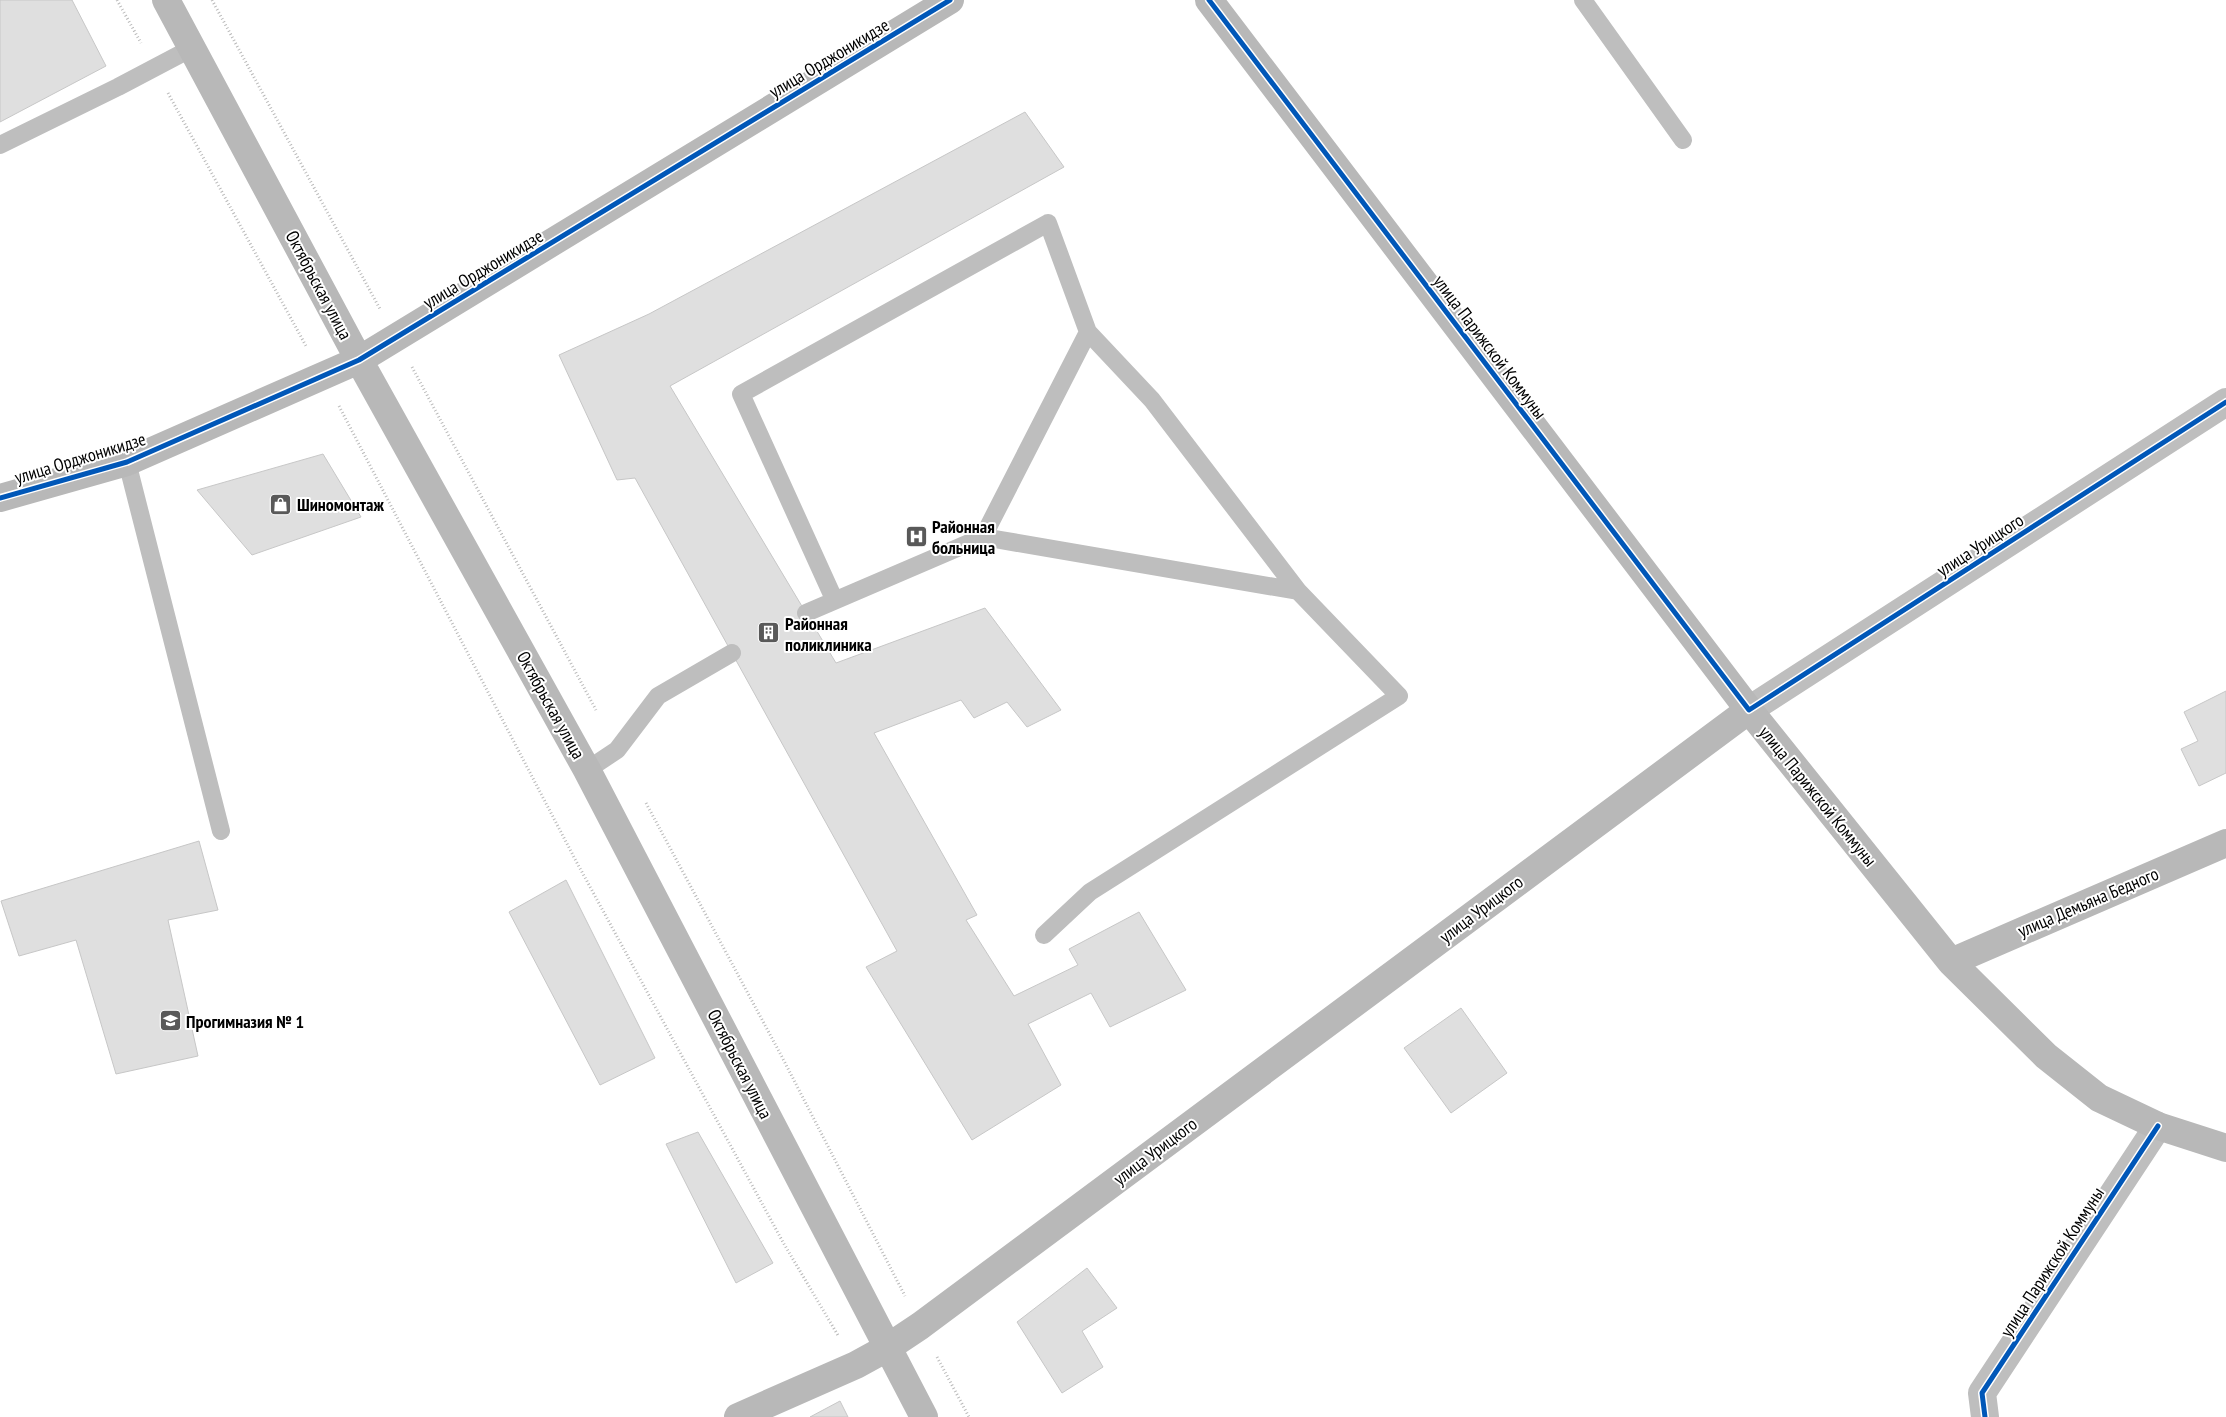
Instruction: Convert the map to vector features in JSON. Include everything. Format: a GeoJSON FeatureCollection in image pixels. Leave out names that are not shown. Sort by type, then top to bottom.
{"type":"FeatureCollection","features":[{"type":"Feature","properties":{"kind":"main road","name":"Октябрьская улица"},"geometry":{"type":"LineString","coordinates":[[166,0],[359,360],[587,770],[924,1417]]}},
{"type":"Feature","properties":{"kind":"main road","name":"улица Орджоникидзе"},"geometry":{"type":"LineString","coordinates":[[0,498],[127,462],[359,360],[950,0]]}},
{"type":"Feature","properties":{"kind":"main road","name":"улица Парижской Коммуны"},"geometry":{"type":"LineString","coordinates":[[1209,0],[1749,710],[1951,962],[2046,1056],[2099,1098],[2158,1126]]}},
{"type":"Feature","properties":{"kind":"main road","name":"улица Урицкого"},"geometry":{"type":"LineString","coordinates":[[738,1417],[856,1366],[887,1348],[928,1320],[1749,710]]}},
{"type":"Feature","properties":{"kind":"main road","name":"улица Демьяна Бедного"},"geometry":{"type":"LineString","coordinates":[[1951,962],[2226,843]]}},
{"type":"Feature","properties":{"kind":"main road"},"geometry":{"type":"LineString","coordinates":[[2158,1126],[2226,1148]]}},
{"type":"Feature","properties":{"kind":"street","name":"улица Урицкого"},"geometry":{"type":"LineString","coordinates":[[1749,710],[2226,402]]}},
{"type":"Feature","properties":{"kind":"street","name":"улица Парижской Коммуны"},"geometry":{"type":"LineString","coordinates":[[1985,1417],[1982,1393],[2158,1126]]}},
{"type":"Feature","properties":{"kind":"lane"},"geometry":{"type":"LineString","coordinates":[[1583,0],[1683,140]]}},
{"type":"Feature","properties":{"kind":"lane"},"geometry":{"type":"LineString","coordinates":[[0,145],[192,48]]}},
{"type":"Feature","properties":{"kind":"lane"},"geometry":{"type":"LineString","coordinates":[[834,599],[741,394],[1048,223],[1088,332],[1152,400],[1298,591],[1399,696],[1090,892],[1044,936]]}},
{"type":"Feature","properties":{"kind":"lane"},"geometry":{"type":"LineString","coordinates":[[983,537],[1088,332]]}},
{"type":"Feature","properties":{"kind":"lane"},"geometry":{"type":"LineString","coordinates":[[127,462],[221,832]]}},
{"type":"Feature","properties":{"kind":"lane"},"geometry":{"type":"LineString","coordinates":[[806,613],[834,599],[983,537],[1298,591]]}},
{"type":"Feature","properties":{"kind":"lane"},"geometry":{"type":"LineString","coordinates":[[587,770],[617,750],[658,696],[732,653]]}},
{"type":"Feature","properties":{"kind":"path"},"geometry":{"type":"LineString","coordinates":[[117,0],[322,376],[586,878],[784,1244],[856,1366]]}},
{"type":"Feature","properties":{"kind":"building"},"geometry":{"type":"Polygon","coordinates":[[[0,0],[72,0],[106,66],[0,122],[0,0]]]}},
{"type":"Feature","properties":{"kind":"building","name":"Районная поликлиника"},"geometry":{"type":"Polygon","coordinates":[[[1025,112],[1064,167],[670,386],[836,663],[985,608],[1061,710],[1027,727],[1007,702],[974,718],[961,700],[874,733],[977,915],[966,920],[1014,996],[1078,965],[1069,949],[1139,912],[1186,990],[1110,1027],[1091,993],[1028,1024],[1061,1085],[972,1140],[866,967],[897,951],[635,478],[617,480],[559,355],[649,314],[1025,112]]]}},
{"type":"Feature","properties":{"kind":"building","name":"Шиномонтаж"},"geometry":{"type":"Polygon","coordinates":[[[323,454],[361,517],[252,555],[197,490],[323,454]]]}},
{"type":"Feature","properties":{"kind":"building"},"geometry":{"type":"Polygon","coordinates":[[[2226,691],[2226,773],[2199,786],[2181,749],[2198,741],[2184,712],[2226,691]]]}},
{"type":"Feature","properties":{"kind":"building"},"geometry":{"type":"Polygon","coordinates":[[[199,841],[218,910],[168,920],[198,1056],[116,1074],[76,940],[19,956],[1,901],[199,841]]]}},
{"type":"Feature","properties":{"kind":"building"},"geometry":{"type":"Polygon","coordinates":[[[566,880],[655,1058],[600,1085],[509,912],[566,880]]]}},
{"type":"Feature","properties":{"kind":"building"},"geometry":{"type":"Polygon","coordinates":[[[1461,1008],[1507,1073],[1451,1113],[1404,1048],[1461,1008]]]}},
{"type":"Feature","properties":{"kind":"building"},"geometry":{"type":"Polygon","coordinates":[[[698,1132],[773,1263],[736,1283],[666,1144],[698,1132]]]}},
{"type":"Feature","properties":{"kind":"building"},"geometry":{"type":"Polygon","coordinates":[[[1087,1268],[1117,1308],[1082,1331],[1103,1367],[1062,1393],[1017,1322],[1087,1268]]]}},
{"type":"Feature","properties":{"kind":"building"},"geometry":{"type":"Polygon","coordinates":[[[840,1401],[848,1417],[810,1417],[840,1401]]]}},
{"type":"Feature","properties":{"kind":"cycle path"},"geometry":{"type":"LineString","coordinates":[[0,498],[127,462],[359,360],[950,0]]}},
{"type":"Feature","properties":{"kind":"cycle path"},"geometry":{"type":"LineString","coordinates":[[1209,0],[1749,710],[2226,402]]}},
{"type":"Feature","properties":{"kind":"cycle path"},"geometry":{"type":"LineString","coordinates":[[1985,1417],[1982,1393],[2158,1126]]}},
{"type":"Feature","properties":{"kind":"place","name":"Шиномонтаж"},"geometry":{"type":"Point","coordinates":[281,504]}},
{"type":"Feature","properties":{"kind":"place","name":"Районная больница"},"geometry":{"type":"Point","coordinates":[916,536]}},
{"type":"Feature","properties":{"kind":"place","name":"Районная поликлиника"},"geometry":{"type":"Point","coordinates":[769,633]}},
{"type":"Feature","properties":{"kind":"place","name":"Прогимназия № 1"},"geometry":{"type":"Point","coordinates":[170,1021]}}]}
